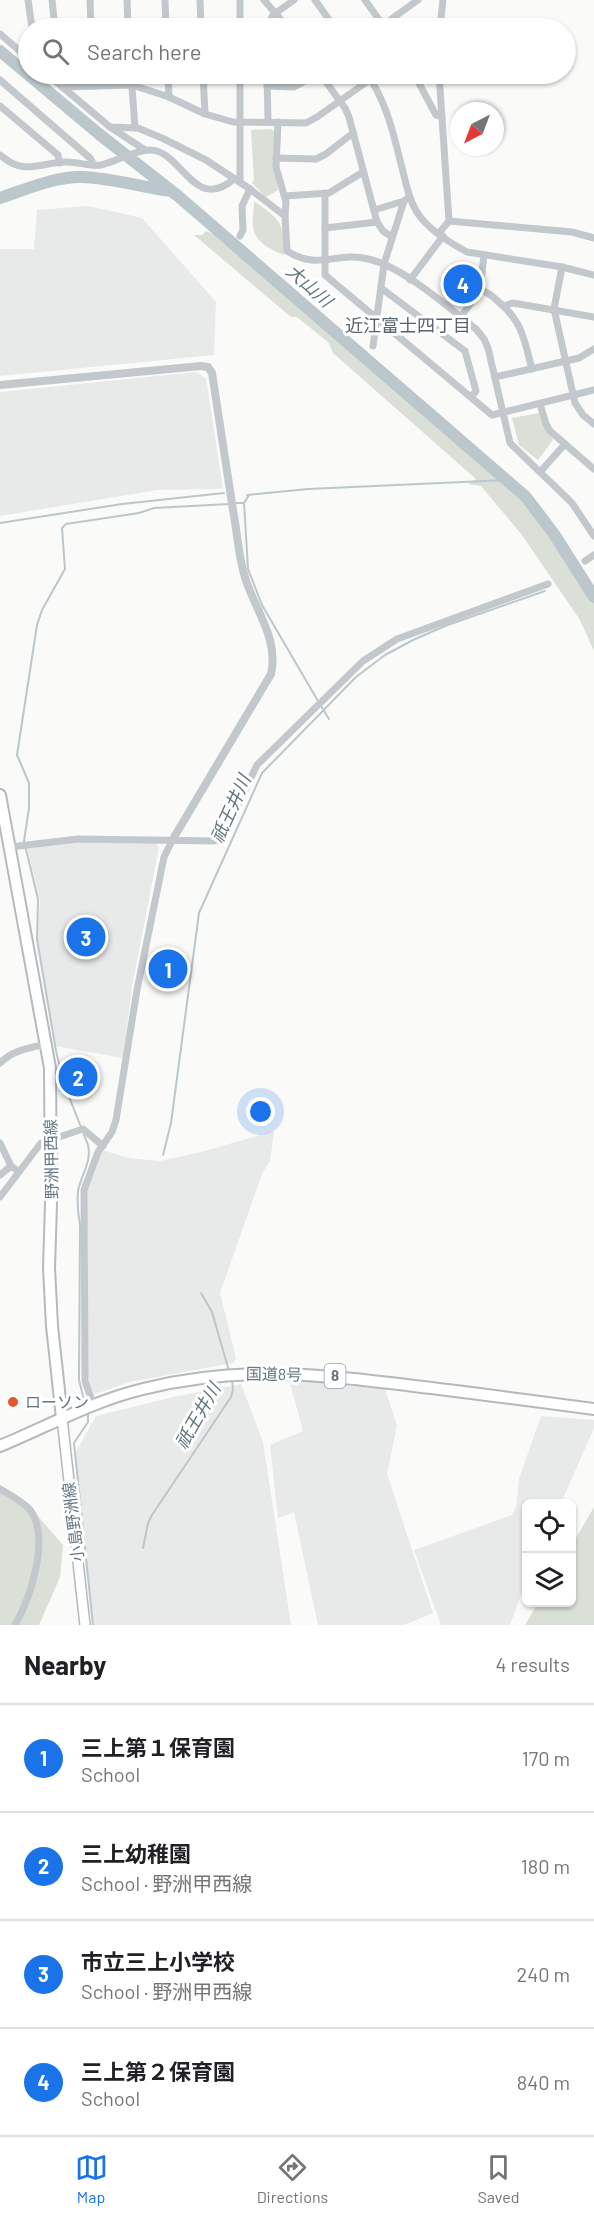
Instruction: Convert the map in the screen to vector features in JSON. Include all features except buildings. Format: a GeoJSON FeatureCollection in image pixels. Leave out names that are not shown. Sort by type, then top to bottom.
{"type":"FeatureCollection","features":[{"type":"Feature","properties":{"kind":"main road","name":"野洲甲西線"},"geometry":{"type":"LineString","coordinates":[[0,795],[50,1068],[49,1268],[52,1326],[62,1418]]}},
{"type":"Feature","properties":{"kind":"main road","name":"国道8号"},"geometry":{"type":"LineString","coordinates":[[0,1446],[93,1404],[143,1385],[234,1373],[297,1373],[594,1409]]}},
{"type":"Feature","properties":{"kind":"main road","name":"小島野洲線"},"geometry":{"type":"LineString","coordinates":[[62,1418],[85,1625]]}},
{"type":"Feature","properties":{"kind":"street"},"geometry":{"type":"LineString","coordinates":[[28,0],[31,18]]}},
{"type":"Feature","properties":{"kind":"street"},"geometry":{"type":"LineString","coordinates":[[52,0],[54,18]]}},
{"type":"Feature","properties":{"kind":"street"},"geometry":{"type":"LineString","coordinates":[[90,0],[91,18]]}},
{"type":"Feature","properties":{"kind":"street"},"geometry":{"type":"LineString","coordinates":[[127,0],[128,18]]}},
{"type":"Feature","properties":{"kind":"street"},"geometry":{"type":"LineString","coordinates":[[165,0],[166,18]]}},
{"type":"Feature","properties":{"kind":"street"},"geometry":{"type":"LineString","coordinates":[[200,0],[201,18]]}},
{"type":"Feature","properties":{"kind":"street"},"geometry":{"type":"LineString","coordinates":[[240,0],[240,18]]}},
{"type":"Feature","properties":{"kind":"street"},"geometry":{"type":"LineString","coordinates":[[264,0],[280,18]]}},
{"type":"Feature","properties":{"kind":"street"},"geometry":{"type":"LineString","coordinates":[[273,18],[276,13],[294,0]]}},
{"type":"Feature","properties":{"kind":"street"},"geometry":{"type":"LineString","coordinates":[[315,0],[328,18]]}},
{"type":"Feature","properties":{"kind":"street"},"geometry":{"type":"LineString","coordinates":[[365,0],[378,18]]}},
{"type":"Feature","properties":{"kind":"street"},"geometry":{"type":"LineString","coordinates":[[395,18],[418,0]]}},
{"type":"Feature","properties":{"kind":"street"},"geometry":{"type":"LineString","coordinates":[[441,18],[443,0]]}},
{"type":"Feature","properties":{"kind":"street"},"geometry":{"type":"LineString","coordinates":[[0,34],[18,49]]}},
{"type":"Feature","properties":{"kind":"street"},"geometry":{"type":"LineString","coordinates":[[0,80],[90,158],[94,165]]}},
{"type":"Feature","properties":{"kind":"street"},"geometry":{"type":"LineString","coordinates":[[58,84],[110,127],[146,150]]}},
{"type":"Feature","properties":{"kind":"street"},"geometry":{"type":"LineString","coordinates":[[169,84],[170,97]]}},
{"type":"Feature","properties":{"kind":"street"},"geometry":{"type":"LineString","coordinates":[[204,84],[205,114]]}},
{"type":"Feature","properties":{"kind":"street"},"geometry":{"type":"LineString","coordinates":[[237,180],[241,122],[240,84]]}},
{"type":"Feature","properties":{"kind":"street"},"geometry":{"type":"LineString","coordinates":[[268,121],[267,86],[294,87],[300,84]]}},
{"type":"Feature","properties":{"kind":"street"},"geometry":{"type":"LineString","coordinates":[[327,84],[349,117],[377,222],[383,231],[392,237]]}},
{"type":"Feature","properties":{"kind":"street"},"geometry":{"type":"LineString","coordinates":[[62,87],[132,85],[170,97],[205,114],[233,122],[306,123],[340,101],[360,84]]}},
{"type":"Feature","properties":{"kind":"street"},"geometry":{"type":"LineString","coordinates":[[373,84],[387,111],[406,199],[422,219],[467,252],[562,267],[594,275]]}},
{"type":"Feature","properties":{"kind":"street"},"geometry":{"type":"LineString","coordinates":[[419,84],[436,115],[442,117]]}},
{"type":"Feature","properties":{"kind":"street"},"geometry":{"type":"LineString","coordinates":[[410,280],[449,221],[440,84]]}},
{"type":"Feature","properties":{"kind":"street"},"geometry":{"type":"LineString","coordinates":[[132,85],[135,128]]}},
{"type":"Feature","properties":{"kind":"street"},"geometry":{"type":"LineString","coordinates":[[0,106],[58,155],[60,162]]}},
{"type":"Feature","properties":{"kind":"street"},"geometry":{"type":"LineString","coordinates":[[278,122],[276,167],[286,202],[287,251],[296,257],[313,262],[355,257],[393,267],[476,330],[484,339],[510,443],[572,503],[592,527],[594,536]]}},
{"type":"Feature","properties":{"kind":"street"},"geometry":{"type":"LineString","coordinates":[[110,127],[135,128],[164,139],[206,160],[285,216]]}},
{"type":"Feature","properties":{"kind":"street"},"geometry":{"type":"LineString","coordinates":[[276,158],[316,159],[353,134]]}},
{"type":"Feature","properties":{"kind":"street"},"geometry":{"type":"LineString","coordinates":[[0,155],[3,162],[33,168],[60,162],[94,165],[152,150],[164,155],[202,188],[212,189],[226,186],[237,180]]}},
{"type":"Feature","properties":{"kind":"street"},"geometry":{"type":"LineString","coordinates":[[285,196],[325,193],[340,188],[363,172]]}},
{"type":"Feature","properties":{"kind":"street"},"geometry":{"type":"LineString","coordinates":[[240,236],[243,230],[242,206],[250,189]]}},
{"type":"Feature","properties":{"kind":"street"},"geometry":{"type":"LineString","coordinates":[[325,193],[325,275],[492,415],[594,390]]}},
{"type":"Feature","properties":{"kind":"street"},"geometry":{"type":"LineString","coordinates":[[374,210],[406,199]]}},
{"type":"Feature","properties":{"kind":"street"},"geometry":{"type":"LineString","coordinates":[[373,346],[384,264],[406,199]]}},
{"type":"Feature","properties":{"kind":"street"},"geometry":{"type":"LineString","coordinates":[[449,221],[572,232],[594,238]]}},
{"type":"Feature","properties":{"kind":"street"},"geometry":{"type":"LineString","coordinates":[[325,228],[377,222]]}},
{"type":"Feature","properties":{"kind":"street"},"geometry":{"type":"LineString","coordinates":[[460,318],[480,290],[484,255]]}},
{"type":"Feature","properties":{"kind":"street"},"geometry":{"type":"LineString","coordinates":[[562,267],[554,309],[574,396],[583,415],[594,424]]}},
{"type":"Feature","properties":{"kind":"street"},"geometry":{"type":"LineString","coordinates":[[381,288],[465,351],[476,391],[471,398]]}},
{"type":"Feature","properties":{"kind":"street"},"geometry":{"type":"LineString","coordinates":[[480,290],[487,291],[513,314],[520,326],[532,369]]}},
{"type":"Feature","properties":{"kind":"street"},"geometry":{"type":"LineString","coordinates":[[504,306],[513,303],[594,317]]}},
{"type":"Feature","properties":{"kind":"street"},"geometry":{"type":"LineString","coordinates":[[495,377],[579,358],[594,349]]}},
{"type":"Feature","properties":{"kind":"street"},"geometry":{"type":"LineString","coordinates":[[0,385],[208,366],[212,373],[241,560],[250,591],[273,649],[271,674],[164,857],[137,990],[116,1120],[112,1132],[102,1146],[84,1190],[85,1381],[93,1404]]}},
{"type":"Feature","properties":{"kind":"street"},"geometry":{"type":"LineString","coordinates":[[540,404],[550,431],[594,469]]}},
{"type":"Feature","properties":{"kind":"street"},"geometry":{"type":"LineString","coordinates":[[540,472],[565,444]]}},
{"type":"Feature","properties":{"kind":"street"},"geometry":{"type":"LineString","coordinates":[[585,561],[594,555]]}},
{"type":"Feature","properties":{"kind":"street"},"geometry":{"type":"LineString","coordinates":[[10,847],[78,839],[215,841],[222,839],[257,765],[363,661],[398,639],[548,584]]}},
{"type":"Feature","properties":{"kind":"street"},"geometry":{"type":"LineString","coordinates":[[0,1063],[20,1050],[46,1044]]}},
{"type":"Feature","properties":{"kind":"street"},"geometry":{"type":"LineString","coordinates":[[0,1197],[41,1143],[83,1129],[102,1146]]}},
{"type":"Feature","properties":{"kind":"street"},"geometry":{"type":"LineString","coordinates":[[0,1143],[11,1166],[18,1171]]}},
{"type":"Feature","properties":{"kind":"street"},"geometry":{"type":"LineString","coordinates":[[0,1174],[11,1166]]}},
{"type":"Feature","properties":{"kind":"street"},"geometry":{"type":"LineString","coordinates":[[0,1489],[31,1511],[37,1527],[34,1578],[23,1611],[15,1625]]}},
{"type":"Feature","properties":{"kind":"shaded area"},"geometry":{"type":"Polygon","coordinates":[[[272,129],[276,134],[274,160],[278,190],[266,197],[252,183],[254,180],[251,130],[272,129]]]}},
{"type":"Feature","properties":{"kind":"shaded area"},"geometry":{"type":"Polygon","coordinates":[[[254,201],[270,213],[282,228],[284,255],[258,239],[253,228],[254,201]]]}},
{"type":"Feature","properties":{"kind":"shaded area"},"geometry":{"type":"Polygon","coordinates":[[[88,206],[142,218],[216,302],[214,355],[0,376],[0,249],[34,249],[37,210],[88,206]]]}},
{"type":"Feature","properties":{"kind":"shaded area"},"geometry":{"type":"Polygon","coordinates":[[[206,231],[241,247],[451,424],[504,473],[566,547],[594,591],[594,651],[580,620],[522,535],[481,486],[468,484],[476,479],[333,353],[329,343],[297,317],[291,317],[194,235],[202,235],[206,231]]]}},
{"type":"Feature","properties":{"kind":"shaded area"},"geometry":{"type":"Polygon","coordinates":[[[196,372],[206,378],[223,489],[158,490],[0,516],[0,392],[196,372]]]}},
{"type":"Feature","properties":{"kind":"shaded area"},"geometry":{"type":"Polygon","coordinates":[[[539,413],[553,440],[538,460],[519,445],[512,418],[539,413]]]}},
{"type":"Feature","properties":{"kind":"shaded area"},"geometry":{"type":"Polygon","coordinates":[[[154,841],[159,847],[132,987],[123,1058],[55,1046],[36,940],[40,901],[27,847],[74,842],[154,841]]]}},
{"type":"Feature","properties":{"kind":"shaded area"},"geometry":{"type":"Polygon","coordinates":[[[274,1131],[270,1161],[262,1174],[220,1293],[236,1358],[233,1363],[130,1382],[92,1395],[88,1377],[88,1233],[85,1197],[88,1181],[102,1150],[129,1158],[160,1161],[274,1131]]]}},
{"type":"Feature","properties":{"kind":"shaded area"},"geometry":{"type":"Polygon","coordinates":[[[303,1380],[385,1389],[397,1426],[387,1474],[433,1613],[404,1625],[318,1625],[294,1512],[278,1518],[270,1445],[303,1431],[290,1383],[303,1380]]]}},
{"type":"Feature","properties":{"kind":"shaded area"},"geometry":{"type":"Polygon","coordinates":[[[241,1384],[263,1442],[291,1625],[93,1625],[75,1453],[96,1416],[178,1396],[241,1384]]]}},
{"type":"Feature","properties":{"kind":"shaded area"},"geometry":{"type":"Polygon","coordinates":[[[541,1416],[594,1420],[594,1428],[563,1499],[522,1499],[522,1592],[510,1625],[441,1625],[414,1550],[512,1515],[516,1507],[519,1479],[541,1416]]]}},
{"type":"Feature","properties":{"kind":"shaded area"},"geometry":{"type":"Polygon","coordinates":[[[0,1491],[35,1513],[63,1545],[60,1577],[39,1625],[0,1625],[0,1491]]]}},
{"type":"Feature","properties":{"kind":"shaded area"},"geometry":{"type":"Polygon","coordinates":[[[594,1507],[594,1625],[525,1625],[536,1607],[576,1607],[576,1538],[594,1507]]]}},
{"type":"Feature","properties":{"kind":"waterway","name":"大山川"},"geometry":{"type":"LineString","coordinates":[[0,51],[18,66]]}},
{"type":"Feature","properties":{"kind":"waterway","name":"大山川"},"geometry":{"type":"LineString","coordinates":[[39,84],[178,196],[526,497],[554,534],[594,597]]}},
{"type":"Feature","properties":{"kind":"waterway"},"geometry":{"type":"LineString","coordinates":[[0,198],[40,184],[72,177],[104,179],[171,191]]}},
{"type":"Feature","properties":{"kind":"waterway"},"geometry":{"type":"LineString","coordinates":[[247,495],[308,489],[507,480]]}},
{"type":"Feature","properties":{"kind":"waterway"},"geometry":{"type":"LineString","coordinates":[[0,523],[122,504],[224,493]]}},
{"type":"Feature","properties":{"kind":"waterway"},"geometry":{"type":"LineString","coordinates":[[249,495],[244,503],[248,569],[262,605],[318,701]]}},
{"type":"Feature","properties":{"kind":"waterway"},"geometry":{"type":"LineString","coordinates":[[235,503],[244,503]]}},
{"type":"Feature","properties":{"kind":"waterway"},"geometry":{"type":"LineString","coordinates":[[85,1404],[79,1380],[80,1225],[78,1191],[89,1151],[64,1084],[56,1051],[37,939],[38,899],[24,841],[29,808],[29,783],[17,755],[37,625],[42,610],[65,569],[62,528],[66,524],[139,513],[154,508],[229,504]]}},
{"type":"Feature","properties":{"kind":"waterway","name":"祇王井川"},"geometry":{"type":"LineString","coordinates":[[163,1155],[171,1123],[199,913],[262,773],[356,677],[385,655],[445,626],[545,591]]}},
{"type":"Feature","properties":{"kind":"waterway","name":"祇王井川"},"geometry":{"type":"LineString","coordinates":[[321,706],[329,719]]}},
{"type":"Feature","properties":{"kind":"waterway","name":"祇王井川"},"geometry":{"type":"LineString","coordinates":[[201,1293],[212,1312],[229,1371]]}},
{"type":"Feature","properties":{"kind":"waterway","name":"祇王井川"},"geometry":{"type":"LineString","coordinates":[[143,1548],[152,1515],[231,1397],[232,1379]]}},
{"type":"Feature","properties":{"kind":"waterway"},"geometry":{"type":"LineString","coordinates":[[88,1413],[88,1422],[74,1443],[93,1625]]}},
{"type":"Feature","properties":{"kind":"place","name":"三上第２保育園"},"geometry":{"type":"Point","coordinates":[463,284]}},
{"type":"Feature","properties":{"kind":"place","name":"市立三上小学校"},"geometry":{"type":"Point","coordinates":[86,937]}},
{"type":"Feature","properties":{"kind":"place","name":"三上第１保育園"},"geometry":{"type":"Point","coordinates":[168,969]}},
{"type":"Feature","properties":{"kind":"place","name":"三上幼稚園"},"geometry":{"type":"Point","coordinates":[78,1077]}},
{"type":"Feature","properties":{"kind":"place","name":"ローソン"},"geometry":{"type":"Point","coordinates":[13,1402]}},
{"type":"Feature","properties":{"kind":"district","name":"近江富士四丁目"},"geometry":{"type":"Point","coordinates":[408,326]}}]}
